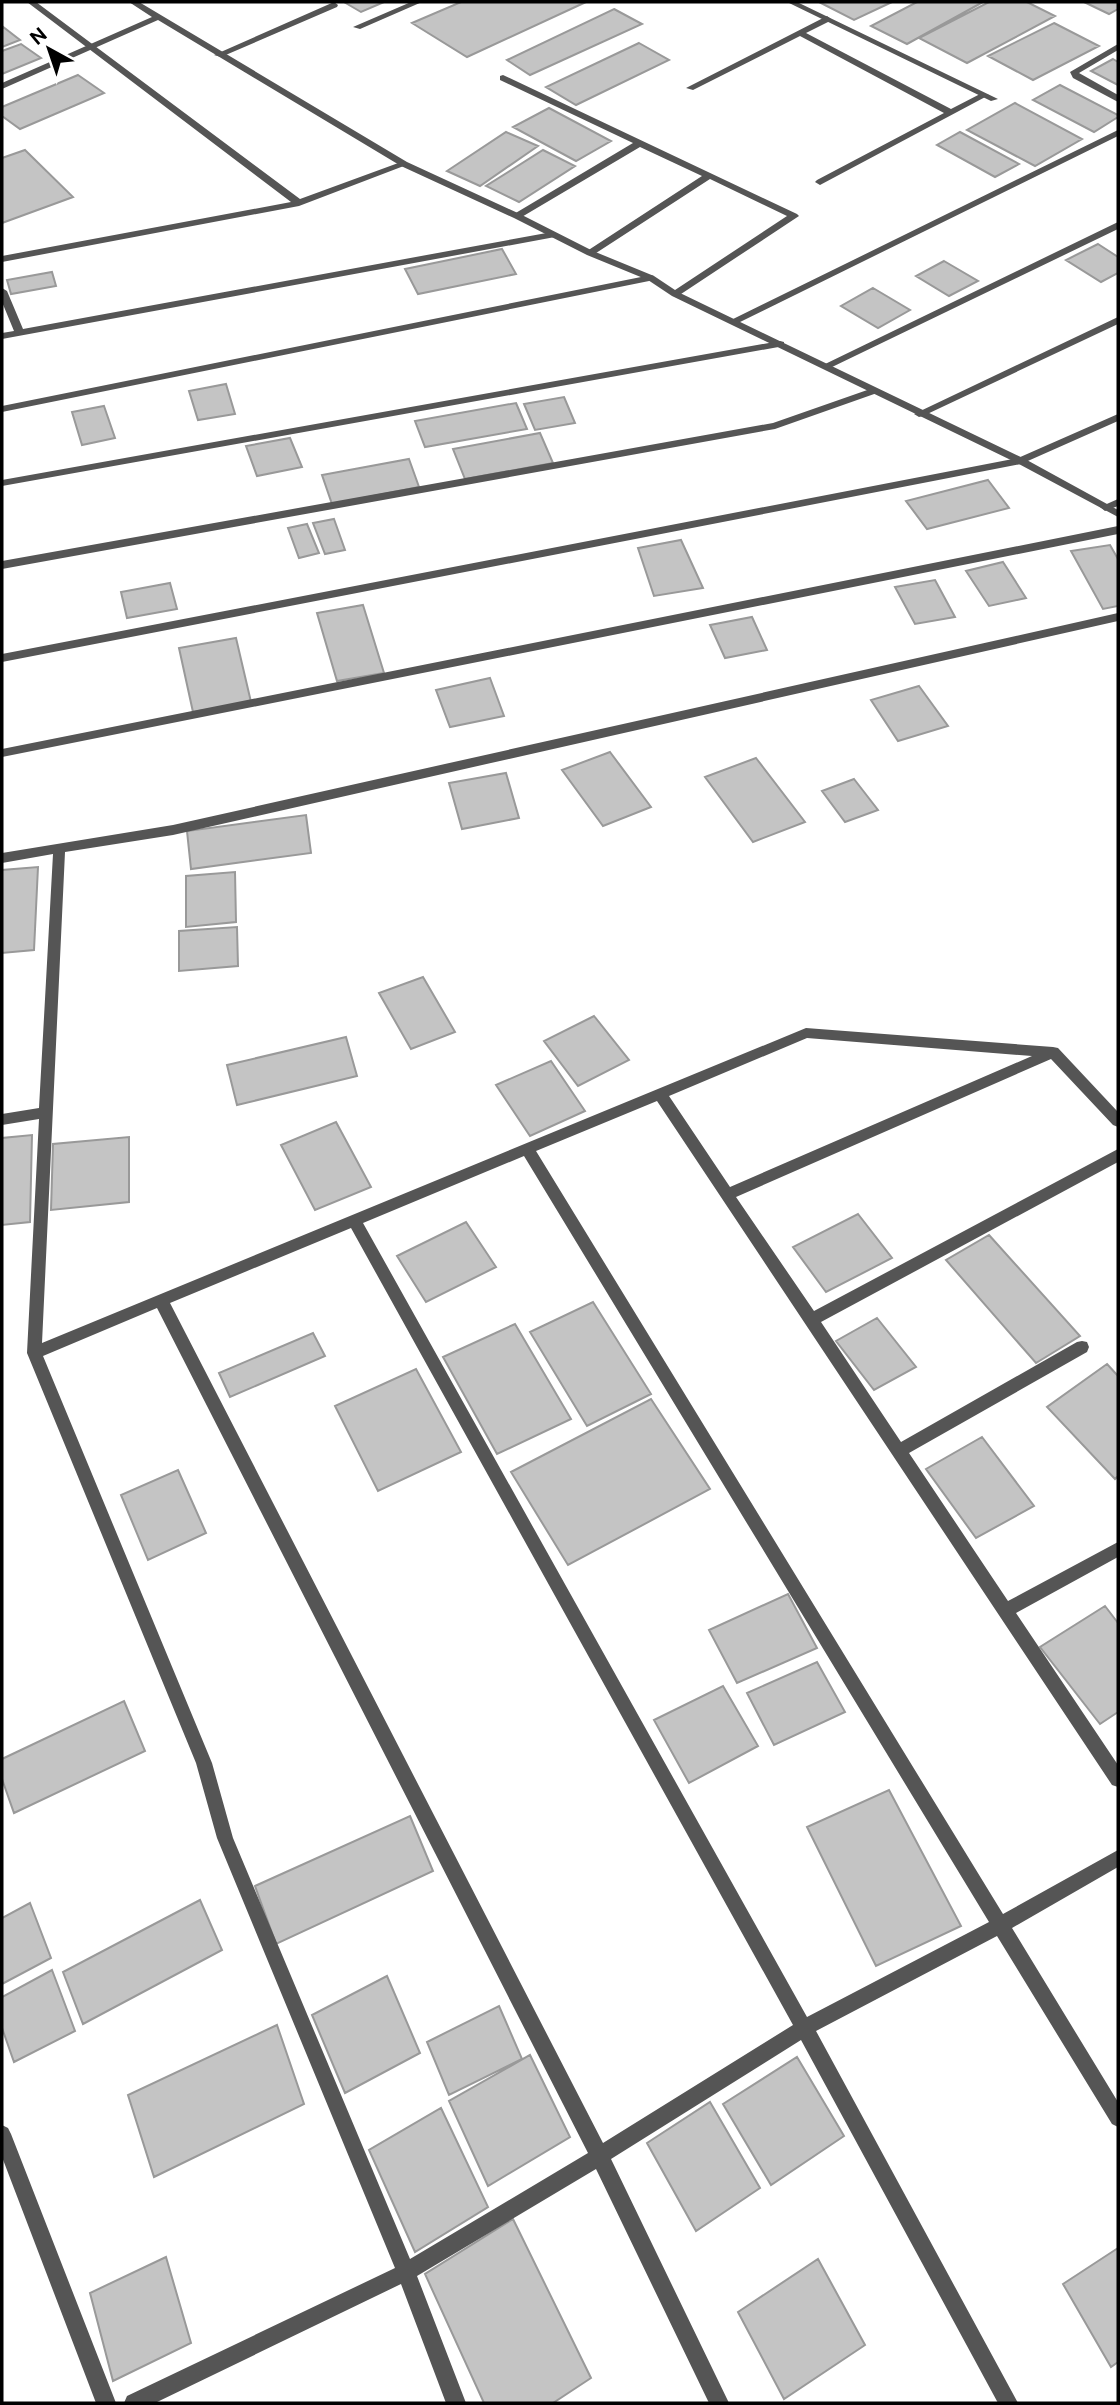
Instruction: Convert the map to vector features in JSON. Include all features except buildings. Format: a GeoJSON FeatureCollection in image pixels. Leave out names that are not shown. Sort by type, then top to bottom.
{"type":"FeatureCollection","features":[{"type":"Feature","properties":{"kind":"street"},"geometry":{"type":"LineString","coordinates":[[31,2],[299,203]]}},
{"type":"Feature","properties":{"kind":"street"},"geometry":{"type":"LineString","coordinates":[[133,2],[404,164],[590,253],[651,278],[675,294],[1021,461],[1118,514]]}},
{"type":"Feature","properties":{"kind":"street"},"geometry":{"type":"LineString","coordinates":[[356,27],[418,2]]}},
{"type":"Feature","properties":{"kind":"street"},"geometry":{"type":"LineString","coordinates":[[791,2],[990,97],[951,113],[820,182]]}},
{"type":"Feature","properties":{"kind":"street"},"geometry":{"type":"LineString","coordinates":[[218,55],[334,5]]}},
{"type":"Feature","properties":{"kind":"street"},"geometry":{"type":"LineString","coordinates":[[2,86],[156,18]]}},
{"type":"Feature","properties":{"kind":"street"},"geometry":{"type":"LineString","coordinates":[[690,88],[827,19]]}},
{"type":"Feature","properties":{"kind":"street"},"geometry":{"type":"LineString","coordinates":[[800,33],[951,113]]}},
{"type":"Feature","properties":{"kind":"street"},"geometry":{"type":"LineString","coordinates":[[1118,47],[1074,72],[1076,76],[1118,99]]}},
{"type":"Feature","properties":{"kind":"street"},"geometry":{"type":"LineString","coordinates":[[503,78],[794,216],[675,294]]}},
{"type":"Feature","properties":{"kind":"street"},"geometry":{"type":"LineString","coordinates":[[734,321],[1118,133]]}},
{"type":"Feature","properties":{"kind":"street"},"geometry":{"type":"LineString","coordinates":[[517,216],[638,144]]}},
{"type":"Feature","properties":{"kind":"street"},"geometry":{"type":"LineString","coordinates":[[2,259],[299,203],[404,164]]}},
{"type":"Feature","properties":{"kind":"street"},"geometry":{"type":"LineString","coordinates":[[590,253],[707,177]]}},
{"type":"Feature","properties":{"kind":"street"},"geometry":{"type":"LineString","coordinates":[[826,366],[1118,225]]}},
{"type":"Feature","properties":{"kind":"street"},"geometry":{"type":"LineString","coordinates":[[2,336],[552,235]]}},
{"type":"Feature","properties":{"kind":"street"},"geometry":{"type":"LineString","coordinates":[[2,409],[651,278]]}},
{"type":"Feature","properties":{"kind":"street"},"geometry":{"type":"LineString","coordinates":[[2,291],[20,333]]}},
{"type":"Feature","properties":{"kind":"street"},"geometry":{"type":"LineString","coordinates":[[919,414],[1118,320]]}},
{"type":"Feature","properties":{"kind":"street"},"geometry":{"type":"LineString","coordinates":[[2,483],[780,344]]}},
{"type":"Feature","properties":{"kind":"street"},"geometry":{"type":"LineString","coordinates":[[2,565],[775,426],[873,391]]}},
{"type":"Feature","properties":{"kind":"street"},"geometry":{"type":"LineString","coordinates":[[2,658],[1021,461],[1118,417]]}},
{"type":"Feature","properties":{"kind":"street"},"geometry":{"type":"LineString","coordinates":[[1105,507],[1118,502]]}},
{"type":"Feature","properties":{"kind":"street"},"geometry":{"type":"LineString","coordinates":[[2,753],[1118,530]]}},
{"type":"Feature","properties":{"kind":"street"},"geometry":{"type":"LineString","coordinates":[[2,858],[173,830],[1118,617]]}},
{"type":"Feature","properties":{"kind":"street"},"geometry":{"type":"LineString","coordinates":[[59,849],[34,1353],[204,1763],[225,1838],[406,2273],[456,2403]]}},
{"type":"Feature","properties":{"kind":"street"},"geometry":{"type":"LineString","coordinates":[[34,1353],[806,1033],[1053,1052],[1118,1121]]}},
{"type":"Feature","properties":{"kind":"street"},"geometry":{"type":"LineString","coordinates":[[727,1194],[1053,1052]]}},
{"type":"Feature","properties":{"kind":"street"},"geometry":{"type":"LineString","coordinates":[[660,1094],[1118,1779]]}},
{"type":"Feature","properties":{"kind":"street"},"geometry":{"type":"LineString","coordinates":[[2,1119],[45,1113]]}},
{"type":"Feature","properties":{"kind":"street"},"geometry":{"type":"LineString","coordinates":[[527,1149],[1118,2118]]}},
{"type":"Feature","properties":{"kind":"street"},"geometry":{"type":"LineString","coordinates":[[811,1320],[1118,1155]]}},
{"type":"Feature","properties":{"kind":"street"},"geometry":{"type":"LineString","coordinates":[[354,1221],[804,2028],[1008,2403]]}},
{"type":"Feature","properties":{"kind":"street"},"geometry":{"type":"LineString","coordinates":[[161,1301],[600,2156],[719,2403]]}},
{"type":"Feature","properties":{"kind":"street"},"geometry":{"type":"LineString","coordinates":[[899,1451],[1082,1347]]}},
{"type":"Feature","properties":{"kind":"street"},"geometry":{"type":"LineString","coordinates":[[1006,1610],[1118,1549]]}},
{"type":"Feature","properties":{"kind":"street"},"geometry":{"type":"LineString","coordinates":[[134,2403],[406,2273],[804,2028],[1001,1925],[1118,1858]]}},
{"type":"Feature","properties":{"kind":"street"},"geometry":{"type":"LineString","coordinates":[[2,2134],[106,2403]]}}]}
